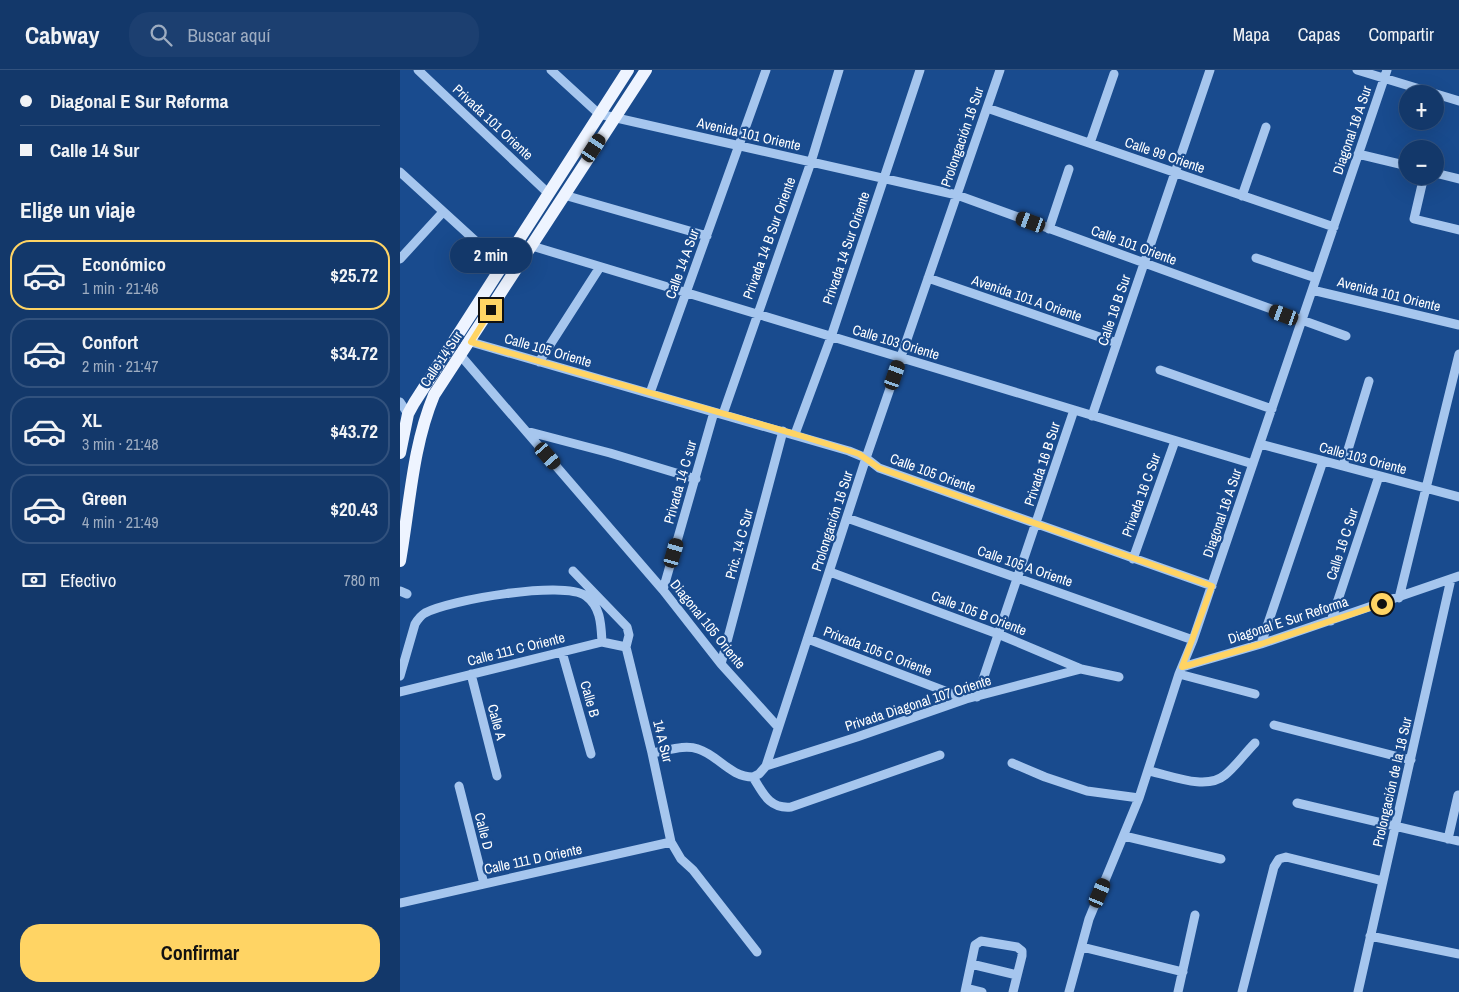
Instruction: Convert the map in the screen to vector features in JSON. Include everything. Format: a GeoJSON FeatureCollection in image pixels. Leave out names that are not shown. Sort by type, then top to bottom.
{"type":"FeatureCollection","features":[{"type":"Feature","properties":{"kind":"main road","name":"Calle 14 Sur"},"geometry":{"type":"LineString","coordinates":[[400,453],[408,414],[628,70]]}},
{"type":"Feature","properties":{"kind":"main road","name":"Calle 14 Sur"},"geometry":{"type":"LineString","coordinates":[[400,561],[404,503],[426,415],[434,395],[471,342],[646,70]]}},
{"type":"Feature","properties":{"kind":"street","name":"Privada 101 Oriente"},"geometry":{"type":"LineString","coordinates":[[418,70],[549,194]]}},
{"type":"Feature","properties":{"kind":"street","name":"Avenida 101 Oriente"},"geometry":{"type":"LineString","coordinates":[[551,70],[599,114],[957,195]]}},
{"type":"Feature","properties":{"kind":"street","name":"Calle 14 A Sur"},"geometry":{"type":"LineString","coordinates":[[650,393],[766,70]]}},
{"type":"Feature","properties":{"kind":"street","name":"Privada 14 B Sur Oriente"},"geometry":{"type":"LineString","coordinates":[[718,413],[811,162],[839,70]]}},
{"type":"Feature","properties":{"kind":"street","name":"Privada 14 Sur Oriente"},"geometry":{"type":"LineString","coordinates":[[795,434],[830,337],[920,70]]}},
{"type":"Feature","properties":{"kind":"street","name":"Prolongación 16 Sur"},"geometry":{"type":"LineString","coordinates":[[766,766],[866,458],[1000,70]]}},
{"type":"Feature","properties":{"kind":"street","name":"Calle 16 B Sur"},"geometry":{"type":"LineString","coordinates":[[1092,416],[1210,70]]}},
{"type":"Feature","properties":{"kind":"street"},"geometry":{"type":"LineString","coordinates":[[1357,70],[1386,74],[1459,101]]}},
{"type":"Feature","properties":{"kind":"street"},"geometry":{"type":"LineString","coordinates":[[1090,144],[1114,74]]}},
{"type":"Feature","properties":{"kind":"street","name":"Diagonal 16 A Sur"},"geometry":{"type":"LineString","coordinates":[[1069,992],[1089,919],[1149,771],[1181,670],[1212,586],[1386,74]]}},
{"type":"Feature","properties":{"kind":"street","name":"Calle 99 Oriente"},"geometry":{"type":"LineString","coordinates":[[987,108],[1334,228]]}},
{"type":"Feature","properties":{"kind":"street"},"geometry":{"type":"LineString","coordinates":[[1242,196],[1266,126]]}},
{"type":"Feature","properties":{"kind":"street"},"geometry":{"type":"LineString","coordinates":[[1358,154],[1399,164]]}},
{"type":"Feature","properties":{"kind":"street"},"geometry":{"type":"LineString","coordinates":[[1049,229],[1069,169]]}},
{"type":"Feature","properties":{"kind":"street"},"geometry":{"type":"LineString","coordinates":[[400,172],[503,266]]}},
{"type":"Feature","properties":{"kind":"street"},"geometry":{"type":"LineString","coordinates":[[1444,175],[1459,179]]}},
{"type":"Feature","properties":{"kind":"street"},"geometry":{"type":"LineString","coordinates":[[1422,185],[1414,219],[1459,230]]}},
{"type":"Feature","properties":{"kind":"street"},"geometry":{"type":"LineString","coordinates":[[564,195],[707,236]]}},
{"type":"Feature","properties":{"kind":"street","name":"Calle 101 Oriente"},"geometry":{"type":"LineString","coordinates":[[957,195],[1346,336]]}},
{"type":"Feature","properties":{"kind":"street"},"geometry":{"type":"LineString","coordinates":[[400,259],[443,212]]}},
{"type":"Feature","properties":{"kind":"street","name":"Calle 103 Oriente"},"geometry":{"type":"LineString","coordinates":[[532,246],[1253,464]]}},
{"type":"Feature","properties":{"kind":"street"},"geometry":{"type":"LineString","coordinates":[[1256,258],[1316,278]]}},
{"type":"Feature","properties":{"kind":"street"},"geometry":{"type":"LineString","coordinates":[[539,362],[600,267]]}},
{"type":"Feature","properties":{"kind":"street","name":"Avenida 101 A Oriente"},"geometry":{"type":"LineString","coordinates":[[928,278],[1117,344]]}},
{"type":"Feature","properties":{"kind":"street","name":"Avenida 101 Oriente"},"geometry":{"type":"LineString","coordinates":[[1312,290],[1459,326]]}},
{"type":"Feature","properties":{"kind":"street","name":"Calle 105 Oriente"},"geometry":{"type":"LineString","coordinates":[[471,342],[795,434],[866,458],[879,468],[1212,586]]}},
{"type":"Feature","properties":{"kind":"street"},"geometry":{"type":"LineString","coordinates":[[1399,598],[1459,354]]}},
{"type":"Feature","properties":{"kind":"street","name":"Diagonal 105 Oriente"},"geometry":{"type":"LineString","coordinates":[[461,356],[663,590],[720,664],[778,727]]}},
{"type":"Feature","properties":{"kind":"street"},"geometry":{"type":"LineString","coordinates":[[1160,370],[1272,409]]}},
{"type":"Feature","properties":{"kind":"street"},"geometry":{"type":"LineString","coordinates":[[1343,466],[1369,382]]}},
{"type":"Feature","properties":{"kind":"street"},"geometry":{"type":"LineString","coordinates":[[400,402],[408,414]]}},
{"type":"Feature","properties":{"kind":"street","name":"Privada 16 B Sur"},"geometry":{"type":"LineString","coordinates":[[977,697],[1037,525],[1074,410]]}},
{"type":"Feature","properties":{"kind":"street","name":"Privada 14 C sur"},"geometry":{"type":"LineString","coordinates":[[663,590],[718,413]]}},
{"type":"Feature","properties":{"kind":"street"},"geometry":{"type":"LineString","coordinates":[[526,431],[610,453],[696,479]]}},
{"type":"Feature","properties":{"kind":"street","name":"Pric. 14 C Sur"},"geometry":{"type":"LineString","coordinates":[[720,664],[783,431]]}},
{"type":"Feature","properties":{"kind":"street","name":"Privada 16 C Sur"},"geometry":{"type":"LineString","coordinates":[[1133,559],[1175,441]]}},
{"type":"Feature","properties":{"kind":"street","name":"Calle 103 Oriente"},"geometry":{"type":"LineString","coordinates":[[1260,444],[1459,497]]}},
{"type":"Feature","properties":{"kind":"street"},"geometry":{"type":"LineString","coordinates":[[1261,644],[1323,461]]}},
{"type":"Feature","properties":{"kind":"street","name":"Calle 16 C Sur"},"geometry":{"type":"LineString","coordinates":[[1331,621],[1379,476]]}},
{"type":"Feature","properties":{"kind":"street","name":"Calle 105 A Oriente"},"geometry":{"type":"LineString","coordinates":[[847,518],[1193,640]]}},
{"type":"Feature","properties":{"kind":"street"},"geometry":{"type":"LineString","coordinates":[[573,571],[627,627],[629,635],[626,647]]}},
{"type":"Feature","properties":{"kind":"street","name":"Calle 105 B Oriente"},"geometry":{"type":"LineString","coordinates":[[830,572],[998,634],[1081,669],[1118,677]]}},
{"type":"Feature","properties":{"kind":"street","name":"Diagonal E Sur Reforma"},"geometry":{"type":"LineString","coordinates":[[1181,670],[1399,598],[1455,577]]}},
{"type":"Feature","properties":{"kind":"street","name":"Prolongación de la 18 Sur"},"geometry":{"type":"LineString","coordinates":[[1358,992],[1455,577]]}},
{"type":"Feature","properties":{"kind":"street"},"geometry":{"type":"LineString","coordinates":[[400,676],[415,624],[419,617],[442,607],[506,593],[568,590],[585,595],[597,609],[601,625],[602,642]]}},
{"type":"Feature","properties":{"kind":"street","name":"Privada 105 C Oriente"},"geometry":{"type":"LineString","coordinates":[[808,639],[966,699]]}},
{"type":"Feature","properties":{"kind":"street","name":"Calle 111 C Oriente"},"geometry":{"type":"LineString","coordinates":[[400,692],[602,642],[626,647]]}},
{"type":"Feature","properties":{"kind":"street","name":"14 A Sur"},"geometry":{"type":"LineString","coordinates":[[626,647],[671,842]]}},
{"type":"Feature","properties":{"kind":"street","name":"Calle B"},"geometry":{"type":"LineString","coordinates":[[562,652],[591,754]]}},
{"type":"Feature","properties":{"kind":"street","name":"Privada Diagonal 107 Oriente"},"geometry":{"type":"LineString","coordinates":[[766,766],[966,699],[1081,669]]}},
{"type":"Feature","properties":{"kind":"street"},"geometry":{"type":"LineString","coordinates":[[1181,670],[1255,694]]}},
{"type":"Feature","properties":{"kind":"street","name":"Calle A"},"geometry":{"type":"LineString","coordinates":[[471,674],[497,776]]}},
{"type":"Feature","properties":{"kind":"street"},"geometry":{"type":"LineString","coordinates":[[1274,725],[1411,760]]}},
{"type":"Feature","properties":{"kind":"street"},"geometry":{"type":"LineString","coordinates":[[1149,771],[1192,780],[1214,780],[1225,775],[1255,743]]}},
{"type":"Feature","properties":{"kind":"street"},"geometry":{"type":"LineString","coordinates":[[652,753],[684,747],[697,748],[726,768],[742,776],[753,777],[759,774],[766,766]]}},
{"type":"Feature","properties":{"kind":"street"},"geometry":{"type":"LineString","coordinates":[[753,777],[771,804],[779,808],[791,808],[940,755]]}},
{"type":"Feature","properties":{"kind":"street"},"geometry":{"type":"LineString","coordinates":[[1012,763],[1044,777],[1087,791],[1139,798]]}},
{"type":"Feature","properties":{"kind":"street","name":"Calle D"},"geometry":{"type":"LineString","coordinates":[[459,786],[484,884]]}},
{"type":"Feature","properties":{"kind":"street"},"geometry":{"type":"LineString","coordinates":[[1448,839],[1458,795]]}},
{"type":"Feature","properties":{"kind":"street"},"geometry":{"type":"LineString","coordinates":[[1297,803],[1459,841]]}},
{"type":"Feature","properties":{"kind":"street"},"geometry":{"type":"LineString","coordinates":[[1124,836],[1221,859]]}},
{"type":"Feature","properties":{"kind":"street"},"geometry":{"type":"LineString","coordinates":[[671,842],[681,859],[693,870],[757,952]]}},
{"type":"Feature","properties":{"kind":"street","name":"Calle 111 D Oriente"},"geometry":{"type":"LineString","coordinates":[[400,903],[671,842]]}},
{"type":"Feature","properties":{"kind":"street"},"geometry":{"type":"LineString","coordinates":[[1242,992],[1274,867],[1279,859],[1286,857],[1383,881]]}},
{"type":"Feature","properties":{"kind":"street"},"geometry":{"type":"LineString","coordinates":[[1178,992],[1195,915]]}},
{"type":"Feature","properties":{"kind":"street"},"geometry":{"type":"LineString","coordinates":[[1370,936],[1459,954]]}},
{"type":"Feature","properties":{"kind":"street"},"geometry":{"type":"LineString","coordinates":[[982,992],[965,990],[977,941],[1017,947],[1022,953],[1013,992]]}},
{"type":"Feature","properties":{"kind":"street"},"geometry":{"type":"LineString","coordinates":[[1082,947],[1183,972]]}},
{"type":"Feature","properties":{"kind":"street"},"geometry":{"type":"LineString","coordinates":[[970,964],[1017,975]]}},
{"type":"Feature","properties":{"kind":"route"},"geometry":{"type":"LineString","coordinates":[[491,310],[471,342],[859,454],[879,468],[1212,586],[1182,667],[1261,644],[1382,604]]}}]}
